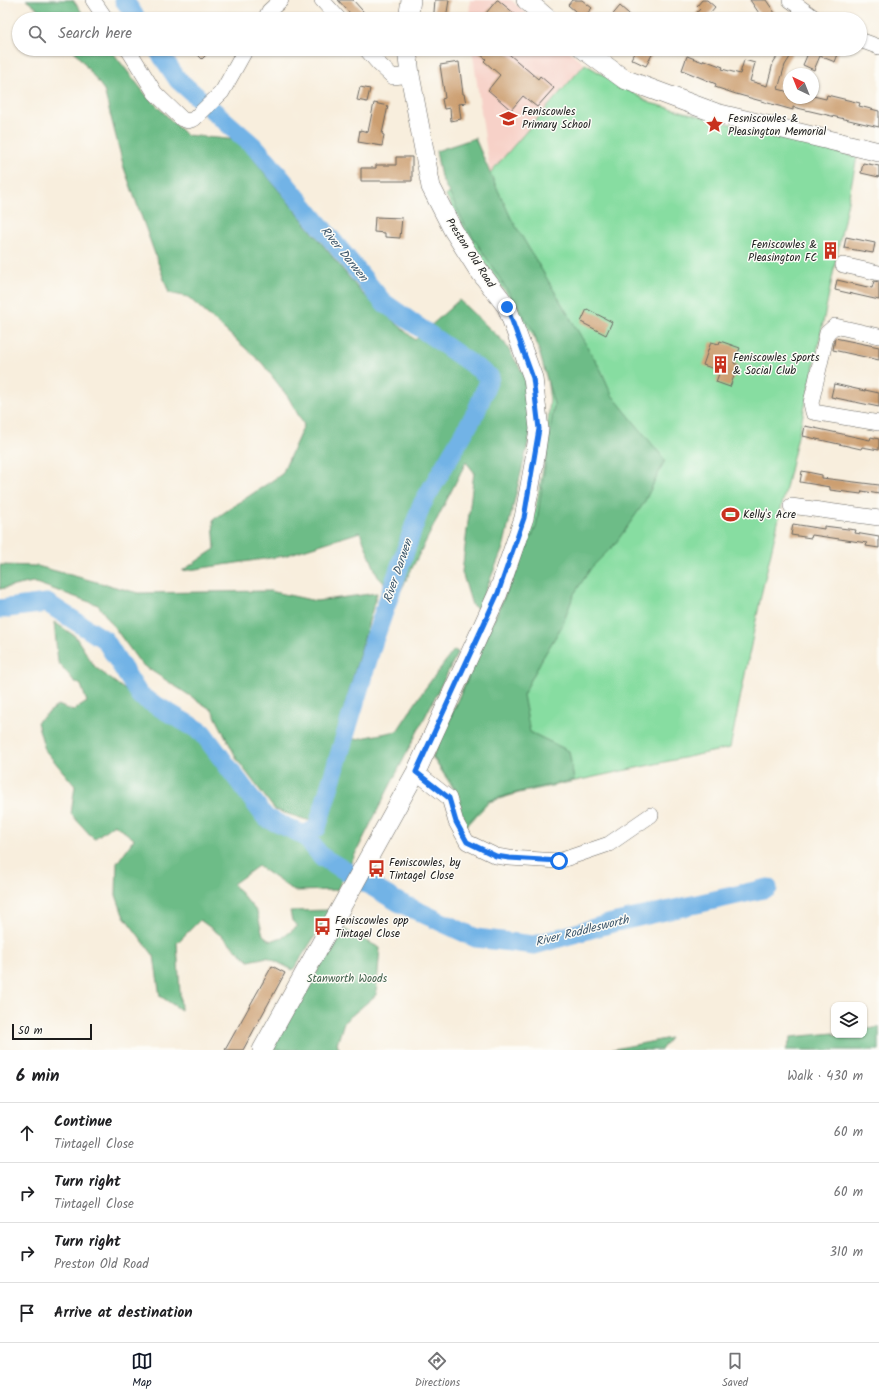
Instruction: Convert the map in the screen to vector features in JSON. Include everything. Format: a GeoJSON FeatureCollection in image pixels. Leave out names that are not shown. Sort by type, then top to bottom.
{"type":"FeatureCollection","features":[{"type":"Feature","properties":{"kind":"main road"},"geometry":{"type":"LineString","coordinates":[[409,12],[411,0]]}},
{"type":"Feature","properties":{"kind":"main road"},"geometry":{"type":"LineString","coordinates":[[526,0],[540,12]]}},
{"type":"Feature","properties":{"kind":"main road","name":"Preston Old Road"},"geometry":{"type":"LineString","coordinates":[[262,1050],[416,772],[498,593],[524,518],[539,429],[533,378],[507,307],[477,268],[454,230],[431,187],[408,56]]}},
{"type":"Feature","properties":{"kind":"main road"},"geometry":{"type":"LineString","coordinates":[[593,56],[624,79],[716,113],[879,152]]}},
{"type":"Feature","properties":{"kind":"street"},"geometry":{"type":"LineString","coordinates":[[93,0],[101,12]]}},
{"type":"Feature","properties":{"kind":"street"},"geometry":{"type":"LineString","coordinates":[[268,12],[281,0]]}},
{"type":"Feature","properties":{"kind":"street"},"geometry":{"type":"LineString","coordinates":[[322,0],[333,12]]}},
{"type":"Feature","properties":{"kind":"street"},"geometry":{"type":"LineString","coordinates":[[790,0],[806,12]]}},
{"type":"Feature","properties":{"kind":"street"},"geometry":{"type":"LineString","coordinates":[[867,43],[879,47]]}},
{"type":"Feature","properties":{"kind":"street"},"geometry":{"type":"LineString","coordinates":[[132,56],[155,93],[188,119],[222,92],[242,56]]}},
{"type":"Feature","properties":{"kind":"street"},"geometry":{"type":"LineString","coordinates":[[372,56],[393,77],[410,75]]}},
{"type":"Feature","properties":{"kind":"street"},"geometry":{"type":"LineString","coordinates":[[843,264],[879,273]]}},
{"type":"Feature","properties":{"kind":"street"},"geometry":{"type":"LineString","coordinates":[[879,336],[835,326],[827,333],[811,403],[813,412],[879,423]]}},
{"type":"Feature","properties":{"kind":"street"},"geometry":{"type":"LineString","coordinates":[[791,506],[879,518]]}},
{"type":"Feature","properties":{"kind":"street"},"geometry":{"type":"LineString","coordinates":[[416,772],[449,798],[456,822],[467,842],[496,856],[559,861],[609,844],[651,815]]}},
{"type":"Feature","properties":{"kind":"shaded area"},"geometry":{"type":"Polygon","coordinates":[[[470,0],[511,0],[525,12],[469,12],[470,0]]]}},
{"type":"Feature","properties":{"kind":"shaded area","name":"Feniscowles Primary School"},"geometry":{"type":"Polygon","coordinates":[[[473,56],[575,56],[584,64],[490,173],[473,56]]]}},
{"type":"Feature","properties":{"kind":"green space"},"geometry":{"type":"Polygon","coordinates":[[[26,0],[73,0],[82,12],[42,12],[26,0]]]}},
{"type":"Feature","properties":{"kind":"green space"},"geometry":{"type":"Polygon","coordinates":[[[78,56],[115,56],[146,95],[186,135],[238,140],[361,292],[415,340],[459,300],[504,342],[528,381],[531,431],[503,548],[478,609],[472,605],[462,572],[474,472],[466,462],[398,596],[378,577],[360,532],[284,556],[182,571],[215,549],[213,520],[282,474],[304,425],[288,397],[262,363],[188,297],[169,293],[124,168],[104,90],[78,56]]]}},
{"type":"Feature","properties":{"kind":"green space"},"geometry":{"type":"Polygon","coordinates":[[[585,64],[650,103],[857,157],[812,376],[762,591],[730,748],[519,793],[489,802],[466,827],[457,821],[453,788],[432,757],[526,546],[536,507],[545,457],[550,400],[546,372],[536,340],[505,291],[478,254],[446,195],[490,173],[585,64]]]}},
{"type":"Feature","properties":{"kind":"green space"},"geometry":{"type":"Polygon","coordinates":[[[475,138],[511,218],[601,370],[612,395],[665,460],[644,503],[615,544],[591,568],[574,594],[562,626],[523,695],[530,732],[569,751],[574,780],[530,789],[488,801],[466,825],[457,821],[455,788],[433,757],[536,527],[554,404],[533,330],[465,225],[441,177],[436,151],[475,138]]]}},
{"type":"Feature","properties":{"kind":"green space"},"geometry":{"type":"Polygon","coordinates":[[[0,565],[37,566],[138,593],[270,591],[316,601],[377,593],[315,810],[310,821],[275,810],[238,761],[212,710],[141,664],[98,605],[33,582],[0,589],[0,565]]]}},
{"type":"Feature","properties":{"kind":"green space"},"geometry":{"type":"Polygon","coordinates":[[[54,622],[75,636],[95,667],[146,706],[194,734],[224,762],[266,828],[307,841],[318,833],[351,740],[397,731],[424,690],[454,650],[458,652],[337,890],[294,891],[258,866],[233,884],[257,912],[263,935],[271,941],[285,936],[298,926],[292,921],[290,911],[332,910],[293,970],[267,957],[249,961],[223,937],[200,920],[177,943],[181,1010],[160,996],[154,956],[123,915],[116,895],[117,863],[134,839],[114,824],[94,839],[71,814],[75,786],[45,750],[37,722],[58,705],[73,711],[87,702],[81,685],[74,681],[58,662],[54,622]]]}},
{"type":"Feature","properties":{"kind":"green space","name":"Stanworth Woods"},"geometry":{"type":"Polygon","coordinates":[[[342,928],[380,948],[376,995],[344,1022],[337,1044],[340,1050],[271,1050],[342,928]]]}},
{"type":"Feature","properties":{"kind":"green space"},"geometry":{"type":"Polygon","coordinates":[[[879,1027],[879,1050],[786,1050],[791,1037],[831,1033],[831,1038],[867,1038],[867,1029],[879,1027]]]}},
{"type":"Feature","properties":{"kind":"green space"},"geometry":{"type":"Polygon","coordinates":[[[670,1038],[661,1050],[609,1050],[670,1038]]]}},
{"type":"Feature","properties":{"kind":"building"},"geometry":{"type":"Polygon","coordinates":[[[338,0],[353,0],[364,12],[349,12],[338,0]]]}},
{"type":"Feature","properties":{"kind":"building"},"geometry":{"type":"Polygon","coordinates":[[[435,0],[449,0],[447,12],[434,12],[435,0]]]}},
{"type":"Feature","properties":{"kind":"building"},"geometry":{"type":"Polygon","coordinates":[[[498,0],[513,12],[487,12],[498,0]]]}},
{"type":"Feature","properties":{"kind":"building"},"geometry":{"type":"Polygon","coordinates":[[[572,0],[582,0],[592,8],[588,12],[576,12],[568,5],[572,0]]]}},
{"type":"Feature","properties":{"kind":"building"},"geometry":{"type":"Polygon","coordinates":[[[702,0],[707,0],[715,7],[711,12],[697,12],[700,9],[697,6],[702,0]]]}},
{"type":"Feature","properties":{"kind":"building"},"geometry":{"type":"Polygon","coordinates":[[[750,0],[766,0],[774,12],[758,12],[750,0]]]}},
{"type":"Feature","properties":{"kind":"building"},"geometry":{"type":"Polygon","coordinates":[[[620,6],[627,12],[615,12],[620,6]]]}},
{"type":"Feature","properties":{"kind":"building"},"geometry":{"type":"Polygon","coordinates":[[[482,56],[511,56],[538,79],[540,76],[554,88],[537,107],[523,96],[511,110],[488,90],[500,75],[484,61],[486,59],[482,56]]]}},
{"type":"Feature","properties":{"kind":"building"},"geometry":{"type":"Polygon","coordinates":[[[632,56],[651,56],[646,66],[631,59],[632,56]]]}},
{"type":"Feature","properties":{"kind":"building"},"geometry":{"type":"Polygon","coordinates":[[[687,56],[703,62],[704,60],[723,67],[722,69],[740,74],[744,60],[755,63],[750,81],[767,86],[773,63],[778,56],[791,56],[783,68],[778,89],[783,90],[783,104],[819,104],[819,97],[826,99],[827,95],[860,103],[859,106],[879,111],[879,127],[793,107],[793,110],[736,94],[715,87],[716,84],[682,70],[687,56]]]}},
{"type":"Feature","properties":{"kind":"building"},"geometry":{"type":"Polygon","coordinates":[[[807,56],[820,56],[815,68],[810,68],[803,65],[807,56]]]}},
{"type":"Feature","properties":{"kind":"building"},"geometry":{"type":"Polygon","coordinates":[[[820,56],[837,56],[835,62],[820,56]]]}},
{"type":"Feature","properties":{"kind":"building"},"geometry":{"type":"Polygon","coordinates":[[[459,62],[463,94],[466,103],[459,104],[461,119],[451,121],[450,108],[444,109],[442,99],[445,98],[440,65],[459,62]]]}},
{"type":"Feature","properties":{"kind":"building"},"geometry":{"type":"Polygon","coordinates":[[[360,87],[370,89],[367,102],[357,100],[360,87]]]}},
{"type":"Feature","properties":{"kind":"building"},"geometry":{"type":"Polygon","coordinates":[[[374,103],[388,106],[382,134],[384,135],[382,146],[358,142],[360,130],[368,132],[374,103]]]}},
{"type":"Feature","properties":{"kind":"building"},"geometry":{"type":"Polygon","coordinates":[[[396,157],[412,157],[412,181],[361,181],[361,168],[376,168],[376,165],[396,165],[396,157]]]}},
{"type":"Feature","properties":{"kind":"building"},"geometry":{"type":"Polygon","coordinates":[[[863,163],[879,166],[879,177],[861,173],[863,163]]]}},
{"type":"Feature","properties":{"kind":"building"},"geometry":{"type":"Polygon","coordinates":[[[375,217],[402,218],[400,238],[385,237],[385,233],[374,232],[375,217]]]}},
{"type":"Feature","properties":{"kind":"building"},"geometry":{"type":"Polygon","coordinates":[[[846,237],[875,243],[873,253],[844,248],[846,237]]]}},
{"type":"Feature","properties":{"kind":"building"},"geometry":{"type":"Polygon","coordinates":[[[837,280],[872,288],[874,281],[879,282],[879,300],[835,290],[837,280]]]}},
{"type":"Feature","properties":{"kind":"building"},"geometry":{"type":"Polygon","coordinates":[[[587,309],[612,322],[606,335],[581,322],[587,309]]]}},
{"type":"Feature","properties":{"kind":"building"},"geometry":{"type":"Polygon","coordinates":[[[835,338],[879,347],[879,360],[833,350],[835,338]]]}},
{"type":"Feature","properties":{"kind":"building","name":"Feniscowles Sports & Social Club"},"geometry":{"type":"Polygon","coordinates":[[[720,341],[740,348],[734,363],[738,365],[730,387],[716,382],[720,371],[703,365],[711,342],[719,344],[720,341]]]}},
{"type":"Feature","properties":{"kind":"building"},"geometry":{"type":"Polygon","coordinates":[[[834,384],[879,393],[879,407],[831,397],[834,384]]]}},
{"type":"Feature","properties":{"kind":"building"},"geometry":{"type":"Polygon","coordinates":[[[805,426],[870,440],[871,437],[879,439],[879,450],[862,447],[861,449],[803,436],[805,426]]]}},
{"type":"Feature","properties":{"kind":"building"},"geometry":{"type":"Polygon","coordinates":[[[802,471],[822,475],[822,478],[879,485],[879,494],[862,491],[861,494],[830,490],[830,487],[800,482],[802,471]]]}},
{"type":"Feature","properties":{"kind":"building"},"geometry":{"type":"Polygon","coordinates":[[[793,524],[824,529],[824,526],[856,530],[855,533],[879,537],[879,548],[866,546],[867,543],[812,535],[811,538],[791,535],[793,524]]]}},
{"type":"Feature","properties":{"kind":"building"},"geometry":{"type":"Polygon","coordinates":[[[272,966],[285,973],[243,1050],[225,1050],[272,966]]]}},
{"type":"Feature","properties":{"kind":"waterway","name":"River Darwen"},"geometry":{"type":"LineString","coordinates":[[124,0],[132,12]]}},
{"type":"Feature","properties":{"kind":"waterway","name":"River Darwen"},"geometry":{"type":"LineString","coordinates":[[0,609],[47,603],[105,640],[140,696],[202,732],[266,818],[304,835],[317,828],[374,640],[421,506],[476,412],[490,377],[383,302],[258,150],[178,80],[162,56]]}},
{"type":"Feature","properties":{"kind":"waterway","name":"River Roddlesworth"},"geometry":{"type":"LineString","coordinates":[[304,835],[322,857],[398,902],[476,938],[534,945],[612,923],[768,888]]}},
{"type":"Feature","properties":{"kind":"place","name":"Feniscowles Primary School"},"geometry":{"type":"Point","coordinates":[509,118]}},
{"type":"Feature","properties":{"kind":"place","name":"Fesniscowles & Pleasington Memorial"},"geometry":{"type":"Point","coordinates":[715,125]}},
{"type":"Feature","properties":{"kind":"place","name":"Feniscowles & Pleasington FC"},"geometry":{"type":"Point","coordinates":[830,251]}},
{"type":"Feature","properties":{"kind":"place","name":"Feniscowles Sports & Social Club"},"geometry":{"type":"Point","coordinates":[720,364]}},
{"type":"Feature","properties":{"kind":"place","name":"Kelly's Acre"},"geometry":{"type":"Point","coordinates":[730,515]}},
{"type":"Feature","properties":{"kind":"place","name":"Feniscowles, by Tintagel Close"},"geometry":{"type":"Point","coordinates":[376,869]}},
{"type":"Feature","properties":{"kind":"place","name":"Feniscowles opp Tintagel Close"},"geometry":{"type":"Point","coordinates":[322,927]}},
{"type":"Feature","properties":{"kind":"route"},"geometry":{"type":"LineString","coordinates":[[507,307],[533,378],[539,429],[524,518],[498,593],[416,772],[449,798],[456,822],[467,842],[496,856],[559,861]]}}]}
